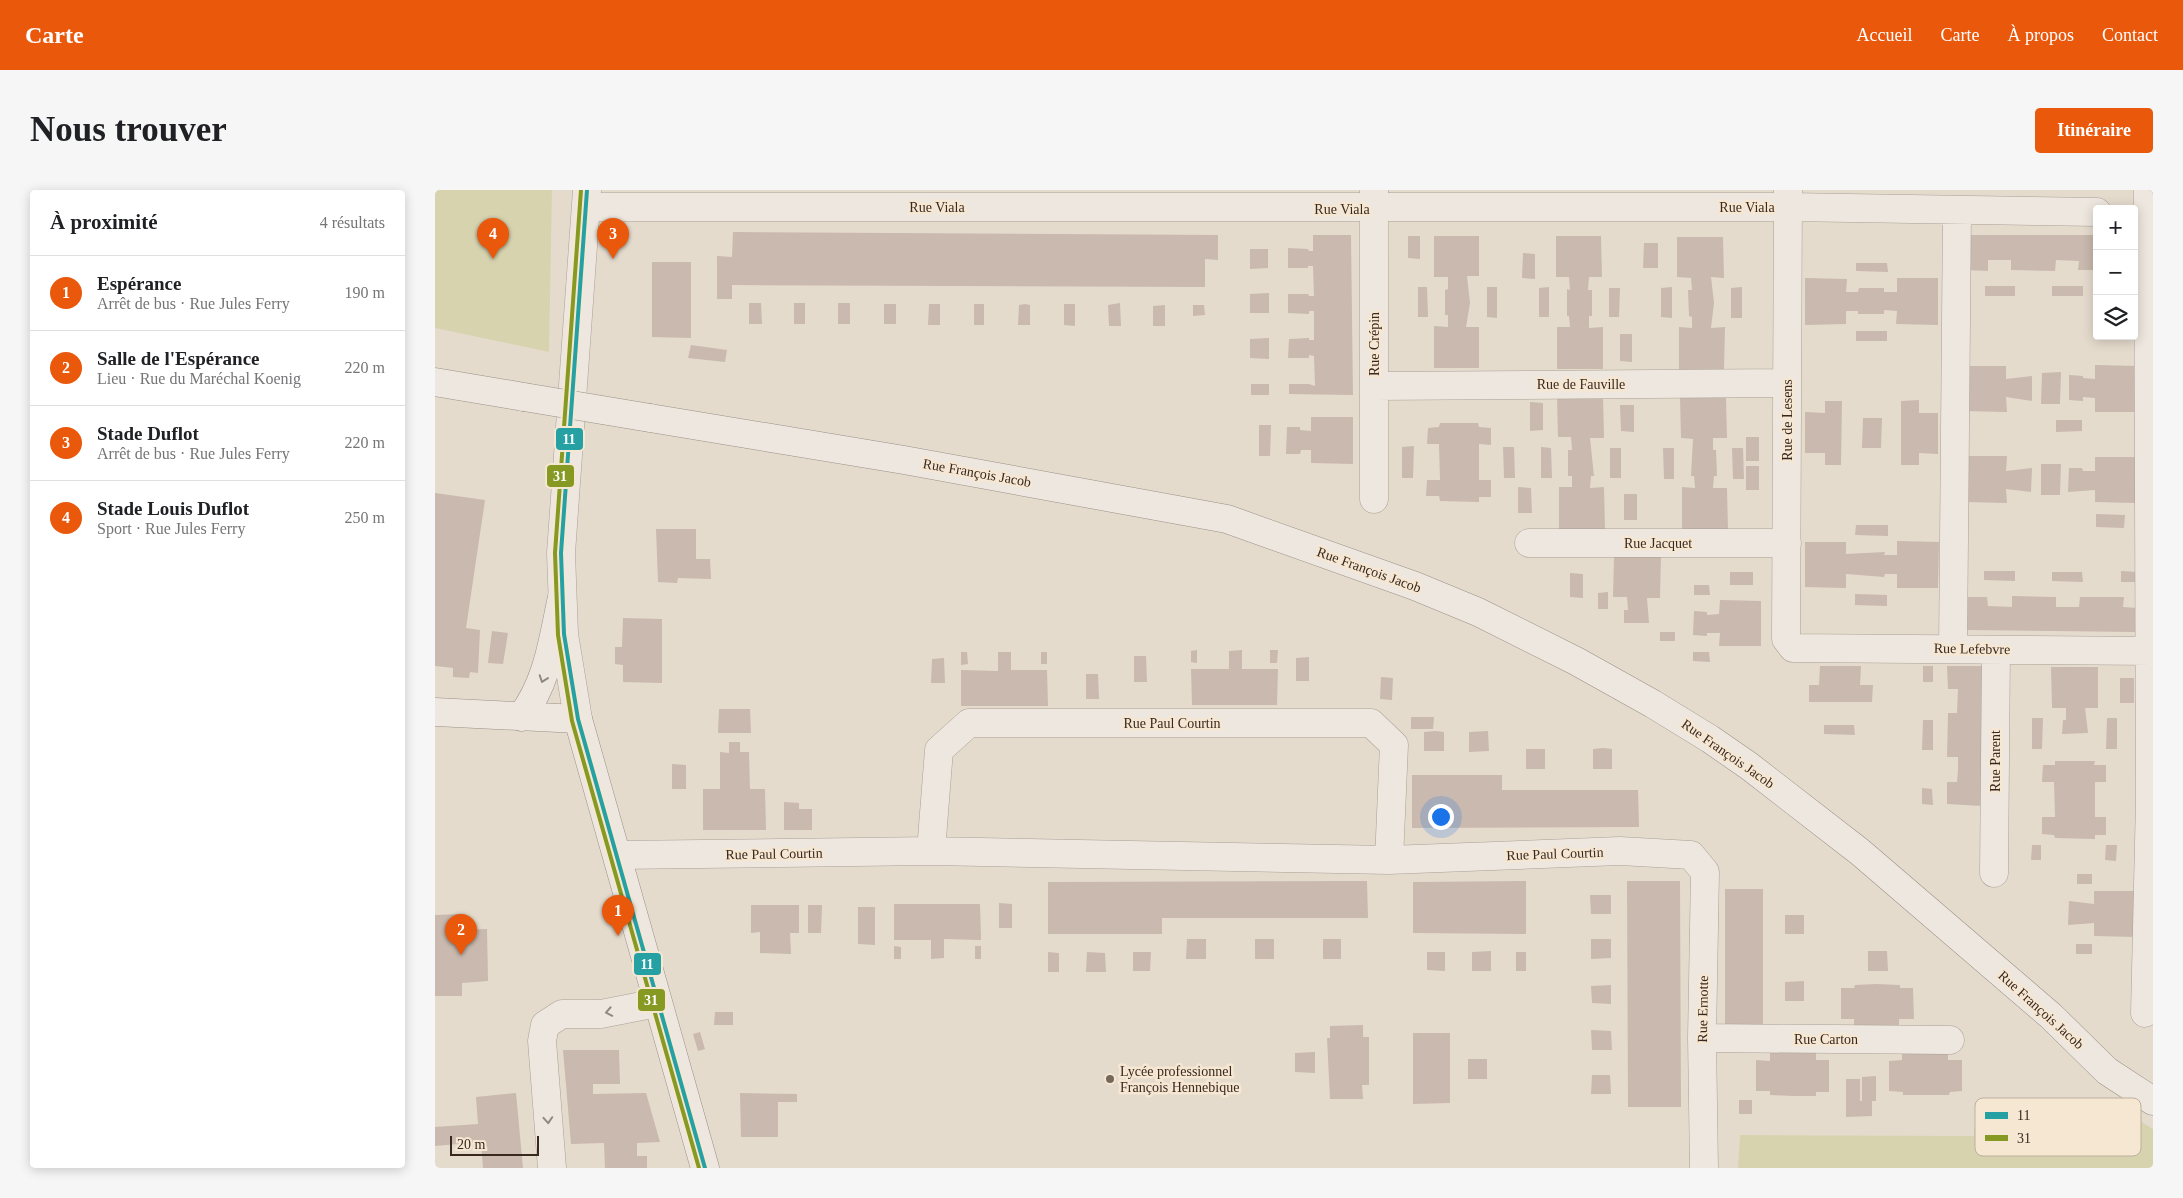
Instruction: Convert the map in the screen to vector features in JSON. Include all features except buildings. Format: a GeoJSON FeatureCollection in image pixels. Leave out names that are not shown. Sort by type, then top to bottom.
{"type":"FeatureCollection","features":[{"type":"Feature","properties":{"kind":"street","name":"Rue Viala"},"geometry":{"type":"LineString","coordinates":[[586,198],[1788,199],[1957,212],[2093,212]]}},
{"type":"Feature","properties":{"kind":"street"},"geometry":{"type":"LineString","coordinates":[[586,198],[561,553],[564,634],[578,719],[705,1168]]}},
{"type":"Feature","properties":{"kind":"street","name":"Rue Crépin"},"geometry":{"type":"LineString","coordinates":[[1374,199],[1374,499]]}},
{"type":"Feature","properties":{"kind":"street","name":"Rue de Lesens"},"geometry":{"type":"LineString","coordinates":[[1788,199],[1786,639],[1793,648]]}},
{"type":"Feature","properties":{"kind":"street"},"geometry":{"type":"LineString","coordinates":[[2144,205],[2151,651],[2150,809],[2145,1013]]}},
{"type":"Feature","properties":{"kind":"street"},"geometry":{"type":"LineString","coordinates":[[1953,649],[1957,212]]}},
{"type":"Feature","properties":{"kind":"street","name":"Rue François Jacob"},"geometry":{"type":"LineString","coordinates":[[435,382],[904,460],[1227,520],[1415,586],[1478,612],[1576,661],[1653,704],[1711,739],[1749,766],[1860,852],[2051,1016],[2107,1071],[2153,1101]]}},
{"type":"Feature","properties":{"kind":"street","name":"Rue de Fauville"},"geometry":{"type":"LineString","coordinates":[[1374,386],[1787,383]]}},
{"type":"Feature","properties":{"kind":"street","name":"Rue Jacquet"},"geometry":{"type":"LineString","coordinates":[[1529,542],[1787,543]]}},
{"type":"Feature","properties":{"kind":"street"},"geometry":{"type":"LineString","coordinates":[[521,717],[532,704],[545,672],[562,597]]}},
{"type":"Feature","properties":{"kind":"street","name":"Rue Lefebvre"},"geometry":{"type":"LineString","coordinates":[[1793,648],[2151,651]]}},
{"type":"Feature","properties":{"kind":"street","name":"Rue Parent"},"geometry":{"type":"LineString","coordinates":[[1994,873],[1996,650]]}},
{"type":"Feature","properties":{"kind":"street"},"geometry":{"type":"LineString","coordinates":[[435,712],[578,719]]}},
{"type":"Feature","properties":{"kind":"street","name":"Rue Paul Courtin"},"geometry":{"type":"LineString","coordinates":[[931,851],[939,750],[969,723],[1371,723],[1393,746],[1389,860]]}},
{"type":"Feature","properties":{"kind":"street","name":"Rue Paul Courtin"},"geometry":{"type":"LineString","coordinates":[[618,855],[931,851],[1389,860],[1621,851],[1691,855]]}},
{"type":"Feature","properties":{"kind":"street","name":"Rue Ernotte"},"geometry":{"type":"LineString","coordinates":[[1691,855],[1705,872],[1702,1038],[1704,1168]]}},
{"type":"Feature","properties":{"kind":"street"},"geometry":{"type":"LineString","coordinates":[[552,1168],[542,1041],[545,1025],[562,1014],[601,1014],[657,1003]]}},
{"type":"Feature","properties":{"kind":"street","name":"Rue Carton"},"geometry":{"type":"LineString","coordinates":[[1702,1038],[1951,1040]]}},
{"type":"Feature","properties":{"kind":"shaded area"},"geometry":{"type":"Polygon","coordinates":[[[435,190],[552,190],[549,352],[435,328],[435,190]]]}},
{"type":"Feature","properties":{"kind":"shaded area"},"geometry":{"type":"Polygon","coordinates":[[[2141,1122],[2153,1129],[2153,1168],[1738,1168],[1740,1135],[1974,1136],[1974,1128],[1975,1156],[2141,1156],[2141,1122]]]}},
{"type":"Feature","properties":{"kind":"transit line","name":"31"},"geometry":{"type":"LineString","coordinates":[[581,190],[555,553],[558,635],[572,721],[699,1168]]}},
{"type":"Feature","properties":{"kind":"transit line","name":"11"},"geometry":{"type":"LineString","coordinates":[[587,190],[561,553],[564,634],[578,719],[705,1168]]}},
{"type":"Feature","properties":{"kind":"place","name":"Stade Louis Duflot"},"geometry":{"type":"Point","coordinates":[493,259]}},
{"type":"Feature","properties":{"kind":"place","name":"Stade Duflot"},"geometry":{"type":"Point","coordinates":[613,259]}},
{"type":"Feature","properties":{"kind":"place","name":"Espérance"},"geometry":{"type":"Point","coordinates":[618,936]}},
{"type":"Feature","properties":{"kind":"place","name":"Salle de l'Espérance"},"geometry":{"type":"Point","coordinates":[461,955]}},
{"type":"Feature","properties":{"kind":"place","name":"Lycée professionnel François Hennebique"},"geometry":{"type":"Point","coordinates":[1110,1079]}}]}
